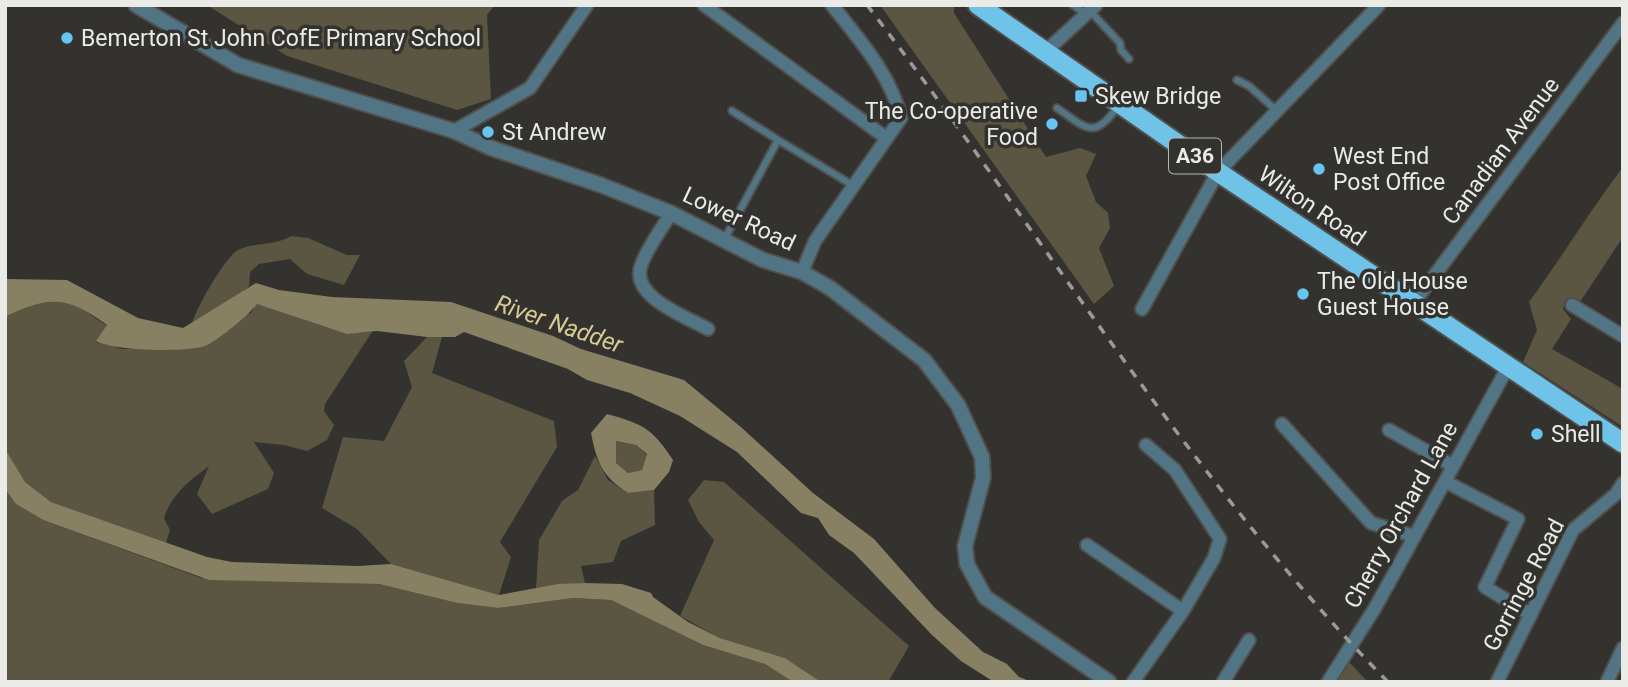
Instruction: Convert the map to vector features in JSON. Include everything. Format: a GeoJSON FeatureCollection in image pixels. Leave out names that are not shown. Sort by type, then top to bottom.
{"type":"FeatureCollection","features":[{"type":"Feature","properties":{"kind":"highway","name":"Wilton Road"},"geometry":{"type":"LineString","coordinates":[[978,5],[1218,172],[1623,443]]}},
{"type":"Feature","properties":{"kind":"street","name":"Lower Road"},"geometry":{"type":"LineString","coordinates":[[136,5],[238,65],[454,131],[491,148],[601,185],[671,213],[763,260],[802,272],[830,288],[924,360],[958,405],[982,457],[983,478],[965,546],[967,564],[985,597],[1109,682]]}},
{"type":"Feature","properties":{"kind":"street"},"geometry":{"type":"LineString","coordinates":[[454,131],[530,88],[587,5]]}},
{"type":"Feature","properties":{"kind":"street"},"geometry":{"type":"LineString","coordinates":[[704,5],[885,137]]}},
{"type":"Feature","properties":{"kind":"street"},"geometry":{"type":"LineString","coordinates":[[802,272],[815,241],[855,187],[885,137],[901,118],[896,97],[878,63],[832,5]]}},
{"type":"Feature","properties":{"kind":"street"},"geometry":{"type":"LineString","coordinates":[[1142,309],[1218,172],[1379,5]]}},
{"type":"Feature","properties":{"kind":"street"},"geometry":{"type":"LineString","coordinates":[[1045,52],[1091,10]]}},
{"type":"Feature","properties":{"kind":"street","name":"Canadian Avenue"},"geometry":{"type":"LineString","coordinates":[[1413,304],[1623,23]]}},
{"type":"Feature","properties":{"kind":"street"},"geometry":{"type":"LineString","coordinates":[[671,213],[639,269],[644,289],[708,329]]}},
{"type":"Feature","properties":{"kind":"street"},"geometry":{"type":"LineString","coordinates":[[669,307],[676,295]]}},
{"type":"Feature","properties":{"kind":"street"},"geometry":{"type":"LineString","coordinates":[[1572,305],[1623,336]]}},
{"type":"Feature","properties":{"kind":"street","name":"Cherry Orchard Lane"},"geometry":{"type":"LineString","coordinates":[[1328,682],[1375,608],[1507,367]]}},
{"type":"Feature","properties":{"kind":"street"},"geometry":{"type":"LineString","coordinates":[[1282,424],[1371,523],[1414,536]]}},
{"type":"Feature","properties":{"kind":"street"},"geometry":{"type":"LineString","coordinates":[[1389,430],[1453,466]]}},
{"type":"Feature","properties":{"kind":"street"},"geometry":{"type":"LineString","coordinates":[[1133,682],[1182,611],[1214,558],[1220,538],[1175,470],[1146,445]]}},
{"type":"Feature","properties":{"kind":"street"},"geometry":{"type":"LineString","coordinates":[[1446,482],[1518,519],[1485,587],[1531,615]]}},
{"type":"Feature","properties":{"kind":"street","name":"Gorringe Road"},"geometry":{"type":"LineString","coordinates":[[1497,682],[1573,530],[1615,494],[1623,483]]}},
{"type":"Feature","properties":{"kind":"street"},"geometry":{"type":"LineString","coordinates":[[1087,545],[1182,611]]}},
{"type":"Feature","properties":{"kind":"street"},"geometry":{"type":"LineString","coordinates":[[1223,682],[1249,640]]}},
{"type":"Feature","properties":{"kind":"street"},"geometry":{"type":"LineString","coordinates":[[1606,682],[1623,649]]}},
{"type":"Feature","properties":{"kind":"lane"},"geometry":{"type":"LineString","coordinates":[[1073,5],[1091,10],[1120,43],[1121,50],[1129,59]]}},
{"type":"Feature","properties":{"kind":"lane"},"geometry":{"type":"LineString","coordinates":[[1237,80],[1249,86],[1277,111]]}},
{"type":"Feature","properties":{"kind":"lane"},"geometry":{"type":"LineString","coordinates":[[1057,108],[1085,128],[1092,129],[1108,121],[1121,104]]}},
{"type":"Feature","properties":{"kind":"lane"},"geometry":{"type":"LineString","coordinates":[[732,110],[855,187]]}},
{"type":"Feature","properties":{"kind":"lane"},"geometry":{"type":"LineString","coordinates":[[724,240],[778,140]]}},
{"type":"Feature","properties":{"kind":"shaded area"},"geometry":{"type":"Polygon","coordinates":[[[207,5],[495,5],[487,15],[491,99],[457,110],[287,56],[207,5]]]}},
{"type":"Feature","properties":{"kind":"shaded area"},"geometry":{"type":"Polygon","coordinates":[[[880,5],[954,5],[954,13],[1046,157],[1080,148],[1096,154],[1086,176],[1096,202],[1108,213],[1110,228],[1099,248],[1114,286],[1094,304],[880,5]]]}},
{"type":"Feature","properties":{"kind":"shaded area"},"geometry":{"type":"Polygon","coordinates":[[[1623,167],[1623,237],[1580,302],[1574,298],[1565,301],[1563,309],[1571,319],[1552,349],[1623,389],[1623,427],[1523,362],[1537,330],[1529,302],[1623,167]]]}},
{"type":"Feature","properties":{"kind":"shaded area"},"geometry":{"type":"Polygon","coordinates":[[[291,236],[308,238],[347,255],[360,255],[344,285],[307,274],[290,259],[259,264],[250,272],[249,286],[243,292],[192,324],[211,284],[232,255],[244,248],[291,236]]]}},
{"type":"Feature","properties":{"kind":"shaded area"},"geometry":{"type":"Polygon","coordinates":[[[5,279],[67,280],[138,318],[183,328],[256,283],[279,290],[332,297],[451,302],[553,336],[581,349],[684,380],[742,428],[813,493],[874,539],[935,608],[983,652],[1007,664],[1019,677],[1032,682],[994,682],[961,661],[932,635],[854,553],[829,535],[818,518],[801,513],[737,452],[680,416],[630,393],[587,380],[568,369],[464,332],[455,337],[427,337],[377,331],[347,334],[257,304],[234,326],[207,345],[198,348],[169,350],[118,347],[96,341],[107,325],[81,308],[69,304],[46,302],[5,317],[5,279]]]}},
{"type":"Feature","properties":{"kind":"shaded area"},"geometry":{"type":"Polygon","coordinates":[[[58,301],[77,305],[107,326],[96,342],[123,349],[187,349],[232,327],[239,318],[251,313],[256,304],[342,331],[372,332],[325,404],[324,411],[334,425],[327,440],[307,451],[254,442],[274,473],[268,489],[212,514],[197,494],[209,466],[188,483],[167,510],[164,518],[170,530],[166,543],[51,502],[25,482],[5,449],[5,317],[37,302],[58,301]]]}},
{"type":"Feature","properties":{"kind":"shaded area"},"geometry":{"type":"Polygon","coordinates":[[[427,337],[442,337],[432,373],[554,421],[557,447],[500,542],[511,557],[499,595],[391,564],[357,529],[322,508],[343,437],[384,441],[412,387],[404,361],[427,337]]]}},
{"type":"Feature","properties":{"kind":"shaded area"},"geometry":{"type":"Polygon","coordinates":[[[607,414],[646,429],[673,460],[669,472],[654,490],[628,493],[612,481],[602,468],[591,433],[607,414]],[[616,441],[616,463],[628,473],[642,470],[647,454],[636,445],[616,441]]]}},
{"type":"Feature","properties":{"kind":"shaded area"},"geometry":{"type":"Polygon","coordinates":[[[615,441],[636,445],[647,455],[642,470],[628,473],[616,463],[615,441]]]}},
{"type":"Feature","properties":{"kind":"shaded area"},"geometry":{"type":"Polygon","coordinates":[[[5,449],[25,482],[51,502],[207,557],[232,562],[358,566],[391,564],[499,595],[558,584],[622,584],[651,593],[688,622],[720,638],[785,658],[821,682],[793,682],[765,664],[703,645],[611,600],[573,598],[498,608],[457,603],[379,584],[209,580],[43,520],[16,504],[5,489],[5,449]]]}},
{"type":"Feature","properties":{"kind":"shaded area"},"geometry":{"type":"Polygon","coordinates":[[[595,456],[608,480],[628,493],[654,490],[655,525],[621,541],[613,562],[581,566],[585,583],[536,588],[539,540],[562,501],[578,490],[595,456]]]}},
{"type":"Feature","properties":{"kind":"shaded area"},"geometry":{"type":"Polygon","coordinates":[[[704,480],[724,482],[909,646],[888,682],[821,682],[785,658],[720,638],[680,616],[714,540],[699,522],[688,500],[704,480]]]}},
{"type":"Feature","properties":{"kind":"shaded area"},"geometry":{"type":"Polygon","coordinates":[[[5,489],[16,504],[43,520],[201,578],[379,584],[457,603],[498,608],[573,598],[611,600],[703,645],[765,664],[793,682],[5,682],[5,489]]]}},
{"type":"Feature","properties":{"kind":"shaded area"},"geometry":{"type":"Polygon","coordinates":[[[1349,662],[1368,682],[1336,682],[1349,662]]]}},
{"type":"Feature","properties":{"kind":"railway"},"geometry":{"type":"LineString","coordinates":[[867,5],[1117,351],[1246,522],[1315,603],[1388,682]]}},
{"type":"Feature","properties":{"kind":"place","name":"Bemerton St John CofE Primary School"},"geometry":{"type":"Point","coordinates":[67,38]}},
{"type":"Feature","properties":{"kind":"place","name":"Skew Bridge"},"geometry":{"type":"Point","coordinates":[1081,96]}},
{"type":"Feature","properties":{"kind":"place","name":"The Co-operative Food"},"geometry":{"type":"Point","coordinates":[1052,124]}},
{"type":"Feature","properties":{"kind":"place","name":"St Andrew"},"geometry":{"type":"Point","coordinates":[488,132]}},
{"type":"Feature","properties":{"kind":"place","name":"West End Post Office"},"geometry":{"type":"Point","coordinates":[1319,169]}},
{"type":"Feature","properties":{"kind":"place","name":"The Old House Guest House"},"geometry":{"type":"Point","coordinates":[1303,294]}},
{"type":"Feature","properties":{"kind":"place","name":"Shell"},"geometry":{"type":"Point","coordinates":[1537,434]}},
{"type":"Feature","properties":{"kind":"water label","name":"River Nadder"},"geometry":{"type":"Point","coordinates":[559,324]}}]}
